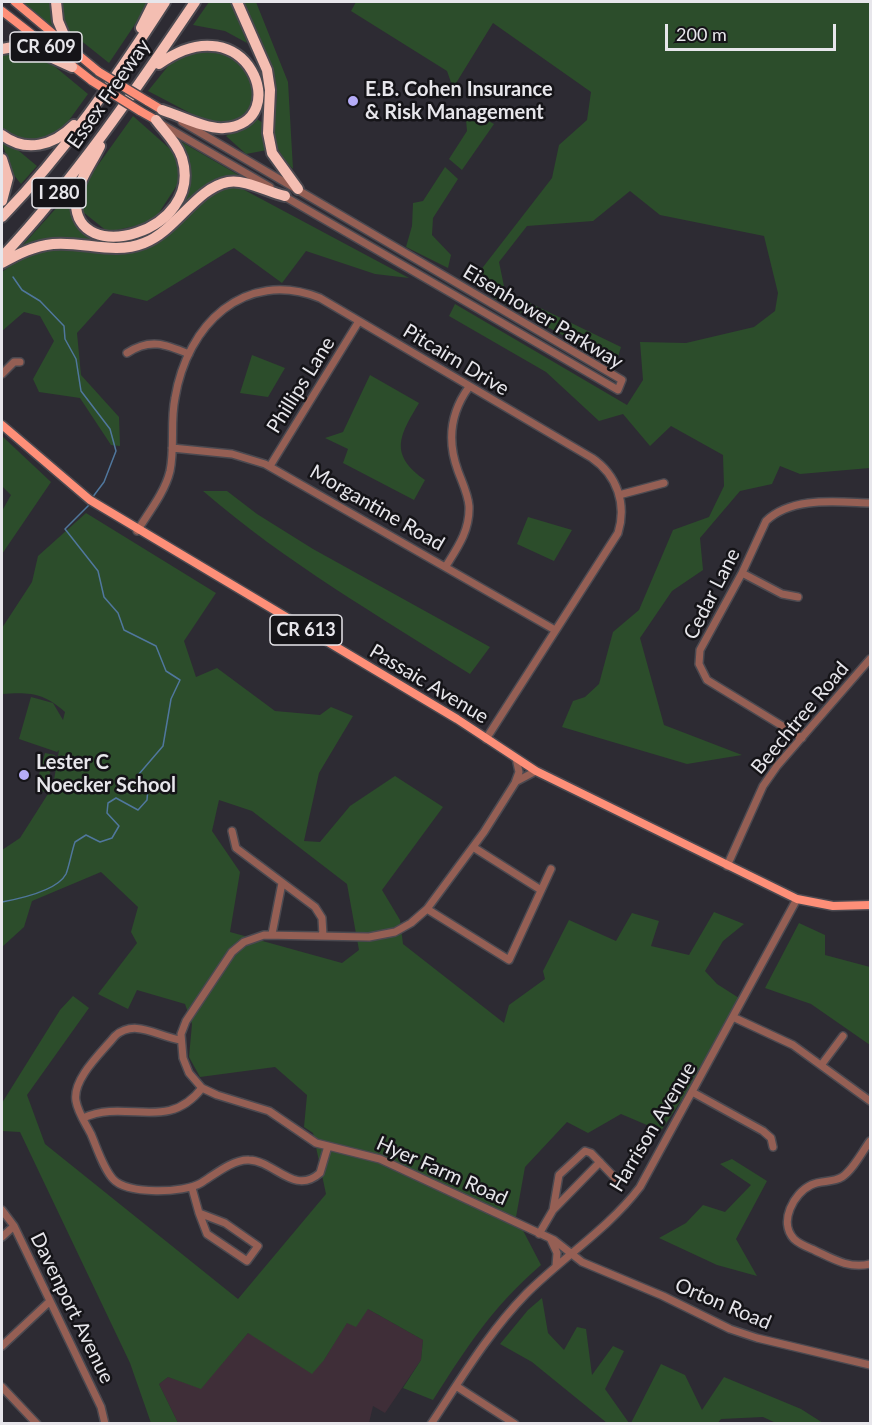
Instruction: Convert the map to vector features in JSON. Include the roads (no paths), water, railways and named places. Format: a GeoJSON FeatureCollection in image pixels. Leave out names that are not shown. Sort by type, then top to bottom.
{"type":"FeatureCollection","features":[{"type":"Feature","properties":{"kind":"highway"},"geometry":{"type":"LineString","coordinates":[[56,2],[58,21],[70,50]]}},
{"type":"Feature","properties":{"kind":"highway"},"geometry":{"type":"LineString","coordinates":[[119,73],[154,2]]}},
{"type":"Feature","properties":{"kind":"highway","name":"Essex Freeway"},"geometry":{"type":"LineString","coordinates":[[2,217],[41,174],[119,73],[165,2]]}},
{"type":"Feature","properties":{"kind":"highway","name":"Essex Freeway"},"geometry":{"type":"LineString","coordinates":[[2,258],[48,207],[111,125],[195,2]]}},
{"type":"Feature","properties":{"kind":"highway"},"geometry":{"type":"LineString","coordinates":[[237,2],[267,70],[270,90],[268,133],[272,153],[298,189]]}},
{"type":"Feature","properties":{"kind":"highway"},"geometry":{"type":"LineString","coordinates":[[142,81],[177,46],[201,36],[218,36],[231,40],[247,52],[254,64],[259,83],[256,104],[246,120],[237,126],[218,128],[162,110]]}},
{"type":"Feature","properties":{"kind":"highway"},"geometry":{"type":"LineString","coordinates":[[2,49],[24,45],[72,67]]}},
{"type":"Feature","properties":{"kind":"highway"},"geometry":{"type":"LineString","coordinates":[[2,135],[25,145],[46,144],[67,132],[95,104]]}},
{"type":"Feature","properties":{"kind":"highway"},"geometry":{"type":"LineString","coordinates":[[111,125],[79,189],[76,205],[81,219],[89,229],[100,235],[121,237],[142,232],[160,221],[176,202],[181,189],[184,171],[181,156],[156,120]]}},
{"type":"Feature","properties":{"kind":"highway"},"geometry":{"type":"LineString","coordinates":[[2,159],[8,178],[2,201]]}},
{"type":"Feature","properties":{"kind":"highway"},"geometry":{"type":"LineString","coordinates":[[2,263],[27,250],[52,244],[118,248],[142,244],[170,228],[210,190],[228,182],[242,183],[285,196]]}},
{"type":"Feature","properties":{"kind":"main road","name":"Eisenhower Parkway"},"geometry":{"type":"LineString","coordinates":[[15,2],[99,72],[162,110]]}},
{"type":"Feature","properties":{"kind":"main road","name":"Eisenhower Parkway"},"geometry":{"type":"LineString","coordinates":[[2,11],[72,67],[156,120]]}},
{"type":"Feature","properties":{"kind":"main road","name":"Passaic Avenue"},"geometry":{"type":"LineString","coordinates":[[2,425],[92,502],[486,738],[536,771],[797,899],[833,906],[870,905]]}},
{"type":"Feature","properties":{"kind":"street","name":"Eisenhower Parkway"},"geometry":{"type":"LineString","coordinates":[[156,120],[618,390],[622,380],[162,110]]}},
{"type":"Feature","properties":{"kind":"street","name":"Pitcairn Drive"},"geometry":{"type":"LineString","coordinates":[[137,531],[170,472],[175,394],[189,354],[204,328],[217,314],[242,297],[262,291],[282,289],[311,294],[597,462],[610,476],[619,495]]}},
{"type":"Feature","properties":{"kind":"street","name":"Phillips Lane"},"geometry":{"type":"LineString","coordinates":[[270,466],[359,321]]}},
{"type":"Feature","properties":{"kind":"street"},"geometry":{"type":"LineString","coordinates":[[127,353],[143,345],[159,342],[189,354]]}},
{"type":"Feature","properties":{"kind":"street"},"geometry":{"type":"LineString","coordinates":[[2,374],[14,362],[20,362]]}},
{"type":"Feature","properties":{"kind":"street"},"geometry":{"type":"LineString","coordinates":[[446,566],[461,542],[468,520],[468,498],[454,458],[451,433],[456,408],[469,387]]}},
{"type":"Feature","properties":{"kind":"street","name":"Morgantine Road"},"geometry":{"type":"LineString","coordinates":[[172,448],[232,454],[270,466],[555,630]]}},
{"type":"Feature","properties":{"kind":"street"},"geometry":{"type":"LineString","coordinates":[[486,738],[615,539],[621,514],[619,495],[664,483]]}},
{"type":"Feature","properties":{"kind":"street","name":"Cedar Lane"},"geometry":{"type":"LineString","coordinates":[[802,738],[717,687],[702,672],[699,657],[703,642],[742,573],[766,521],[771,516],[795,505],[870,503]]}},
{"type":"Feature","properties":{"kind":"street"},"geometry":{"type":"LineString","coordinates":[[742,573],[782,594],[798,597]]}},
{"type":"Feature","properties":{"kind":"street","name":"Beechtree Road"},"geometry":{"type":"LineString","coordinates":[[727,866],[763,786],[870,659]]}},
{"type":"Feature","properties":{"kind":"street"},"geometry":{"type":"LineString","coordinates":[[83,1118],[104,1111],[169,1112],[193,1099],[202,1088],[186,1068],[181,1040],[190,1013],[232,952],[249,939],[272,934],[369,937],[387,934],[411,923],[427,909],[472,848],[515,783],[519,772],[516,758]]}},
{"type":"Feature","properties":{"kind":"street"},"geometry":{"type":"LineString","coordinates":[[515,783],[536,771]]}},
{"type":"Feature","properties":{"kind":"street"},"geometry":{"type":"LineString","coordinates":[[232,831],[236,848],[319,911],[322,936]]}},
{"type":"Feature","properties":{"kind":"street"},"geometry":{"type":"LineString","coordinates":[[472,848],[541,891]]}},
{"type":"Feature","properties":{"kind":"street"},"geometry":{"type":"LineString","coordinates":[[427,909],[509,960],[551,869]]}},
{"type":"Feature","properties":{"kind":"street"},"geometry":{"type":"LineString","coordinates":[[272,934],[282,883]]}},
{"type":"Feature","properties":{"kind":"street","name":"Harrison Avenue"},"geometry":{"type":"LineString","coordinates":[[431,1424],[498,1323],[556,1266],[627,1205],[640,1187],[735,1018],[797,899]]}},
{"type":"Feature","properties":{"kind":"street"},"geometry":{"type":"LineString","coordinates":[[735,1018],[793,1045],[870,1101]]}},
{"type":"Feature","properties":{"kind":"street"},"geometry":{"type":"LineString","coordinates":[[181,1040],[137,1028],[119,1033],[77,1088],[76,1101],[83,1118],[111,1176],[117,1183],[132,1188],[170,1190],[192,1188],[244,1160],[259,1162],[288,1179],[305,1181],[320,1173],[328,1146]]}},
{"type":"Feature","properties":{"kind":"street"},"geometry":{"type":"LineString","coordinates":[[822,1064],[843,1036]]}},
{"type":"Feature","properties":{"kind":"street","name":"Hyer Farm Road"},"geometry":{"type":"LineString","coordinates":[[202,1088],[216,1095],[269,1111],[310,1139],[380,1159],[550,1239],[570,1255]]}},
{"type":"Feature","properties":{"kind":"street"},"geometry":{"type":"LineString","coordinates":[[694,1093],[764,1131],[771,1138],[773,1147]]}},
{"type":"Feature","properties":{"kind":"street"},"geometry":{"type":"LineString","coordinates":[[870,1141],[845,1174],[836,1180],[814,1183],[800,1193],[791,1207],[789,1228],[796,1241],[841,1263],[855,1266],[870,1264]]}},
{"type":"Feature","properties":{"kind":"street"},"geometry":{"type":"LineString","coordinates":[[553,1210],[559,1175],[585,1151],[600,1162],[617,1180]]}},
{"type":"Feature","properties":{"kind":"street"},"geometry":{"type":"LineString","coordinates":[[539,1234],[553,1210],[600,1162]]}},
{"type":"Feature","properties":{"kind":"street"},"geometry":{"type":"LineString","coordinates":[[192,1188],[199,1213],[207,1234],[248,1261],[258,1246],[225,1223],[199,1213]]}},
{"type":"Feature","properties":{"kind":"street","name":"Davenport Avenue"},"geometry":{"type":"LineString","coordinates":[[2,1210],[14,1227],[101,1407],[105,1424]]}},
{"type":"Feature","properties":{"kind":"street"},"geometry":{"type":"LineString","coordinates":[[2,1237],[14,1227]]}},
{"type":"Feature","properties":{"kind":"street"},"geometry":{"type":"LineString","coordinates":[[550,1239],[557,1253],[556,1266]]}},
{"type":"Feature","properties":{"kind":"street","name":"Orton Road"},"geometry":{"type":"LineString","coordinates":[[570,1255],[730,1329],[757,1338],[870,1365]]}},
{"type":"Feature","properties":{"kind":"street"},"geometry":{"type":"LineString","coordinates":[[2,1346],[49,1302]]}},
{"type":"Feature","properties":{"kind":"street"},"geometry":{"type":"LineString","coordinates":[[456,1386],[515,1424]]}},
{"type":"Feature","properties":{"kind":"street"},"geometry":{"type":"LineString","coordinates":[[2,1387],[37,1424]]}},
{"type":"Feature","properties":{"kind":"waterway"},"geometry":{"type":"LineString","coordinates":[[13,277],[22,290],[40,301],[64,326],[65,339],[76,359],[81,391],[110,429],[116,451],[104,482],[92,498]]}},
{"type":"Feature","properties":{"kind":"waterway"},"geometry":{"type":"LineString","coordinates":[[2,902],[46,890],[61,880],[66,874],[75,842],[86,835],[100,842],[112,838],[119,826],[107,813],[108,803],[116,798],[138,810],[147,800],[148,788],[140,781],[139,774],[163,746],[171,699],[180,680],[166,671],[156,646],[124,630],[118,613],[104,597],[98,571],[65,529],[89,505]]}},
{"type":"Feature","properties":{"kind":"place","name":"E.B. Cohen Insurance & Risk Management"},"geometry":{"type":"Point","coordinates":[353,101]}},
{"type":"Feature","properties":{"kind":"place","name":"Lester C Noecker School"},"geometry":{"type":"Point","coordinates":[24,775]}}]}
